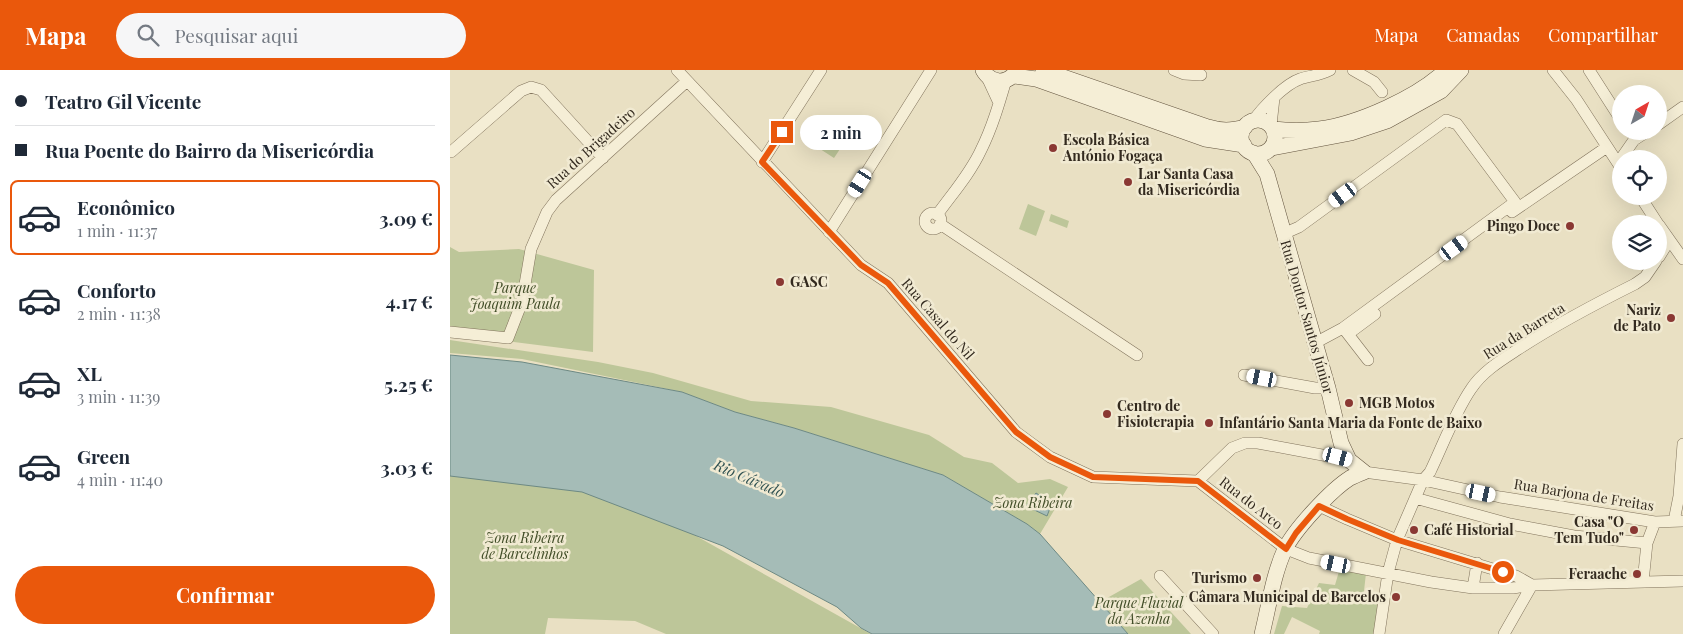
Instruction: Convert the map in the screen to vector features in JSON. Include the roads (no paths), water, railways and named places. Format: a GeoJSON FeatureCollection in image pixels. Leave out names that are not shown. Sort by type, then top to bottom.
{"type":"FeatureCollection","features":[{"type":"Feature","properties":{"kind":"street","name":"Rua Casal do Nil"},"geometry":{"type":"LineString","coordinates":[[677,70],[861,265],[888,283],[1016,432],[1050,457],[1093,477],[1198,481]]}},
{"type":"Feature","properties":{"kind":"street"},"geometry":{"type":"LineString","coordinates":[[762,162],[821,70]]}},
{"type":"Feature","properties":{"kind":"street"},"geometry":{"type":"LineString","coordinates":[[829,232],[931,70]]}},
{"type":"Feature","properties":{"kind":"street"},"geometry":{"type":"LineString","coordinates":[[1044,70],[1214,129],[1231,131],[1263,121],[1272,127],[1294,131],[1320,129],[1378,111],[1434,81],[1446,70]]}},
{"type":"Feature","properties":{"kind":"street"},"geometry":{"type":"LineString","coordinates":[[1174,70],[1184,74],[1201,75]]}},
{"type":"Feature","properties":{"kind":"street"},"geometry":{"type":"LineString","coordinates":[[1249,149],[1242,136],[1260,110],[1287,86],[1298,79],[1330,70]]}},
{"type":"Feature","properties":{"kind":"street"},"geometry":{"type":"LineString","coordinates":[[1353,70],[1374,82],[1382,92]]}},
{"type":"Feature","properties":{"kind":"street"},"geometry":{"type":"LineString","coordinates":[[984,72],[995,81],[1012,75],[1036,79],[1205,139],[1262,153],[1270,149],[1351,133],[1387,121],[1441,91],[1461,70]]}},
{"type":"Feature","properties":{"kind":"street"},"geometry":{"type":"LineString","coordinates":[[1553,70],[1576,99],[1612,154]]}},
{"type":"Feature","properties":{"kind":"street"},"geometry":{"type":"LineString","coordinates":[[1562,70],[1576,99]]}},
{"type":"Feature","properties":{"kind":"street"},"geometry":{"type":"LineString","coordinates":[[1589,70],[1612,106]]}},
{"type":"Feature","properties":{"kind":"street"},"geometry":{"type":"LineString","coordinates":[[984,72],[999,104]]}},
{"type":"Feature","properties":{"kind":"street"},"geometry":{"type":"LineString","coordinates":[[1012,75],[981,150],[938,220],[1137,355]]}},
{"type":"Feature","properties":{"kind":"street","name":"Rua do Brigadeiro"},"geometry":{"type":"LineString","coordinates":[[450,332],[508,338],[522,302],[531,249],[547,212],[556,200],[687,81]]}},
{"type":"Feature","properties":{"kind":"street"},"geometry":{"type":"LineString","coordinates":[[451,152],[521,91],[531,87],[541,90],[603,158]]}},
{"type":"Feature","properties":{"kind":"street"},"geometry":{"type":"LineString","coordinates":[[1270,149],[1275,138],[1272,127],[1274,98]]}},
{"type":"Feature","properties":{"kind":"street"},"geometry":{"type":"LineString","coordinates":[[1668,118],[1683,107]]}},
{"type":"Feature","properties":{"kind":"street"},"geometry":{"type":"LineString","coordinates":[[1283,234],[1299,227],[1446,120],[1457,124],[1515,202],[1346,331]]}},
{"type":"Feature","properties":{"kind":"street"},"geometry":{"type":"LineString","coordinates":[[1315,343],[1346,331],[1524,203],[1607,147]]}},
{"type":"Feature","properties":{"kind":"street","name":"Rua Doutor Santos Júnior"},"geometry":{"type":"LineString","coordinates":[[1249,149],[1267,174],[1342,444],[1349,460]]}},
{"type":"Feature","properties":{"kind":"street","name":"Rua Doutor Santos Júnior"},"geometry":{"type":"LineString","coordinates":[[1267,174],[1270,149]]}},
{"type":"Feature","properties":{"kind":"street"},"geometry":{"type":"LineString","coordinates":[[1667,238],[1682,254]]}},
{"type":"Feature","properties":{"kind":"street","name":"Rua da Barreta"},"geometry":{"type":"LineString","coordinates":[[1379,634],[1388,573],[1398,540],[1423,480],[1430,472],[1471,390],[1481,377],[1527,343],[1635,284],[1649,270]]}},
{"type":"Feature","properties":{"kind":"street"},"geometry":{"type":"LineString","coordinates":[[1346,331],[1368,360]]}},
{"type":"Feature","properties":{"kind":"street"},"geometry":{"type":"LineString","coordinates":[[1244,375],[1315,388],[1328,388]]}},
{"type":"Feature","properties":{"kind":"street"},"geometry":{"type":"LineString","coordinates":[[1198,481],[1232,448],[1245,443],[1258,443],[1349,460],[1364,472],[1350,478],[1319,506],[1296,533],[1286,549],[1278,569],[1262,634]]}},
{"type":"Feature","properties":{"kind":"street"},"geometry":{"type":"LineString","coordinates":[[1679,521],[1683,444]]}},
{"type":"Feature","properties":{"kind":"street","name":"Rua Barjona de Freitas"},"geometry":{"type":"LineString","coordinates":[[1364,472],[1423,480],[1500,498],[1655,522],[1679,521]]}},
{"type":"Feature","properties":{"kind":"street","name":"Rua do Arco"},"geometry":{"type":"LineString","coordinates":[[1198,481],[1286,549],[1309,558],[1431,582],[1473,588],[1683,581]]}},
{"type":"Feature","properties":{"kind":"street"},"geometry":{"type":"LineString","coordinates":[[1415,498],[1510,524],[1574,536],[1647,543]]}},
{"type":"Feature","properties":{"kind":"street"},"geometry":{"type":"LineString","coordinates":[[1319,506],[1398,540],[1516,576],[1532,585],[1504,634]]}},
{"type":"Feature","properties":{"kind":"street"},"geometry":{"type":"LineString","coordinates":[[1643,582],[1647,543],[1655,522]]}},
{"type":"Feature","properties":{"kind":"street"},"geometry":{"type":"LineString","coordinates":[[1473,588],[1477,563]]}},
{"type":"Feature","properties":{"kind":"street"},"geometry":{"type":"LineString","coordinates":[[1160,576],[1213,634]]}},
{"type":"Feature","properties":{"kind":"water","name":"Rio Cávado"},"geometry":{"type":"Polygon","coordinates":[[[450,355],[522,362],[682,392],[735,412],[794,428],[943,475],[1027,524],[1040,534],[1128,634],[872,634],[861,628],[837,607],[723,546],[582,492],[450,476],[450,355]]]}},
{"type":"Feature","properties":{"kind":"water"},"geometry":{"type":"Polygon","coordinates":[[[1036,493],[1052,503],[1047,516],[1026,506],[1036,493]]]}},
{"type":"Feature","properties":{"kind":"place","name":"Escola Básica António Fogaça"},"geometry":{"type":"Point","coordinates":[1053,148]}},
{"type":"Feature","properties":{"kind":"place","name":"Lar Santa Casa da Misericórdia"},"geometry":{"type":"Point","coordinates":[1128,182]}},
{"type":"Feature","properties":{"kind":"place","name":"Pingo Doce"},"geometry":{"type":"Point","coordinates":[1570,226]}},
{"type":"Feature","properties":{"kind":"place","name":"GASC"},"geometry":{"type":"Point","coordinates":[780,282]}},
{"type":"Feature","properties":{"kind":"place","name":"Nariz de Pato"},"geometry":{"type":"Point","coordinates":[1671,318]}},
{"type":"Feature","properties":{"kind":"place","name":"MGB Motos"},"geometry":{"type":"Point","coordinates":[1349,403]}},
{"type":"Feature","properties":{"kind":"place","name":"Centro de Fisioterapia"},"geometry":{"type":"Point","coordinates":[1107,414]}},
{"type":"Feature","properties":{"kind":"place","name":"Infantário Santa Maria da Fonte de Baixo"},"geometry":{"type":"Point","coordinates":[1209,423]}},
{"type":"Feature","properties":{"kind":"place","name":"Café Historial"},"geometry":{"type":"Point","coordinates":[1414,530]}},
{"type":"Feature","properties":{"kind":"place","name":"Casa \"O Tem Tudo\""},"geometry":{"type":"Point","coordinates":[1634,530]}},
{"type":"Feature","properties":{"kind":"place","name":"Feraache"},"geometry":{"type":"Point","coordinates":[1637,574]}},
{"type":"Feature","properties":{"kind":"place","name":"Turismo"},"geometry":{"type":"Point","coordinates":[1257,578]}},
{"type":"Feature","properties":{"kind":"place","name":"Câmara Municipal de Barcelos"},"geometry":{"type":"Point","coordinates":[1396,597]}},
{"type":"Feature","properties":{"kind":"park label","name":"Parque Joaquim Paula"},"geometry":{"type":"Point","coordinates":[515,296]}},
{"type":"Feature","properties":{"kind":"park label","name":"Zona Ribeira"},"geometry":{"type":"Point","coordinates":[1033,503]}},
{"type":"Feature","properties":{"kind":"park label","name":"Zona Ribeira de Barcelinhos"},"geometry":{"type":"Point","coordinates":[525,546]}},
{"type":"Feature","properties":{"kind":"park label","name":"Parque Fluvial da Azenha"},"geometry":{"type":"Point","coordinates":[1139,612]}}]}
